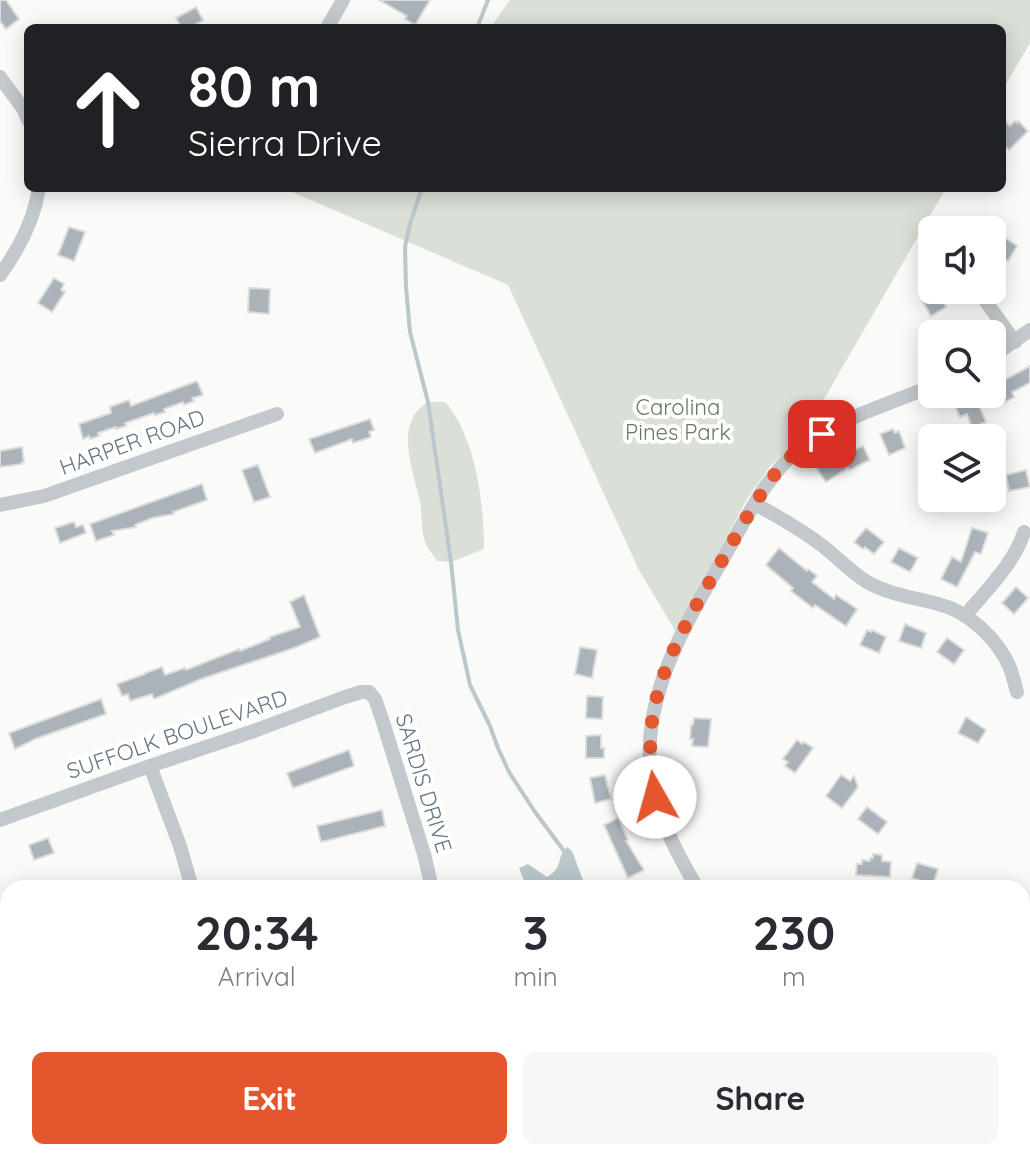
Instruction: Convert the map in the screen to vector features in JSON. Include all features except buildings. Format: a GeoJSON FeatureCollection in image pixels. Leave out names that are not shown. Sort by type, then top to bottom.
{"type":"FeatureCollection","features":[{"type":"Feature","properties":{"kind":"street"},"geometry":{"type":"LineString","coordinates":[[329,24],[343,0]]}},
{"type":"Feature","properties":{"kind":"street"},"geometry":{"type":"LineString","coordinates":[[0,77],[24,110]]}},
{"type":"Feature","properties":{"kind":"street"},"geometry":{"type":"LineString","coordinates":[[0,275],[13,258],[28,227],[38,192]]}},
{"type":"Feature","properties":{"kind":"street"},"geometry":{"type":"LineString","coordinates":[[988,304],[1015,342]]}},
{"type":"Feature","properties":{"kind":"street"},"geometry":{"type":"LineString","coordinates":[[1006,348],[1030,330]]}},
{"type":"Feature","properties":{"kind":"street"},"geometry":{"type":"LineString","coordinates":[[692,880],[661,817],[650,775],[654,709],[673,651],[755,504],[792,455],[807,443],[860,416],[918,392]]}},
{"type":"Feature","properties":{"kind":"street","name":"HARPER ROAD"},"geometry":{"type":"LineString","coordinates":[[0,505],[44,496],[277,414]]}},
{"type":"Feature","properties":{"kind":"street"},"geometry":{"type":"LineString","coordinates":[[755,504],[793,525],[853,572],[880,588],[897,595],[941,604],[965,616],[998,647],[1010,667],[1017,692]]}},
{"type":"Feature","properties":{"kind":"street"},"geometry":{"type":"LineString","coordinates":[[965,616],[1011,559],[1024,532]]}},
{"type":"Feature","properties":{"kind":"street","name":"SUFFOLK BOULEVARD"},"geometry":{"type":"LineString","coordinates":[[0,820],[345,697],[369,692]]}},
{"type":"Feature","properties":{"kind":"street","name":"SARDIS DRIVE"},"geometry":{"type":"LineString","coordinates":[[369,692],[382,719],[430,880]]}},
{"type":"Feature","properties":{"kind":"street"},"geometry":{"type":"LineString","coordinates":[[150,766],[190,880]]}},
{"type":"Feature","properties":{"kind":"green space"},"geometry":{"type":"Polygon","coordinates":[[[510,0],[1030,0],[1030,43],[1006,84],[1006,24],[493,24],[510,0]]]}},
{"type":"Feature","properties":{"kind":"green space","name":"Carolina Pines Park"},"geometry":{"type":"Polygon","coordinates":[[[292,192],[944,192],[930,216],[918,216],[918,236],[801,439],[772,464],[747,499],[676,632],[639,570],[508,285],[292,192]]]}},
{"type":"Feature","properties":{"kind":"green space"},"geometry":{"type":"Polygon","coordinates":[[[428,402],[445,402],[456,417],[471,452],[480,492],[484,549],[451,562],[437,561],[425,542],[420,501],[410,462],[408,434],[411,422],[417,411],[428,402]]]}},
{"type":"Feature","properties":{"kind":"shaded area"},"geometry":{"type":"Polygon","coordinates":[[[567,847],[572,851],[583,880],[524,880],[519,868],[528,864],[547,877],[558,866],[567,847]]]}},
{"type":"Feature","properties":{"kind":"waterway"},"geometry":{"type":"LineString","coordinates":[[479,24],[488,0]]}},
{"type":"Feature","properties":{"kind":"waterway"},"geometry":{"type":"LineString","coordinates":[[421,192],[405,247],[406,287],[410,332],[428,402],[458,630],[470,685],[509,772],[564,851]]}},
{"type":"Feature","properties":{"kind":"route"},"geometry":{"type":"LineString","coordinates":[[655,797],[650,775],[652,718],[673,651],[686,623],[773,477],[792,455],[822,434]]}}]}
